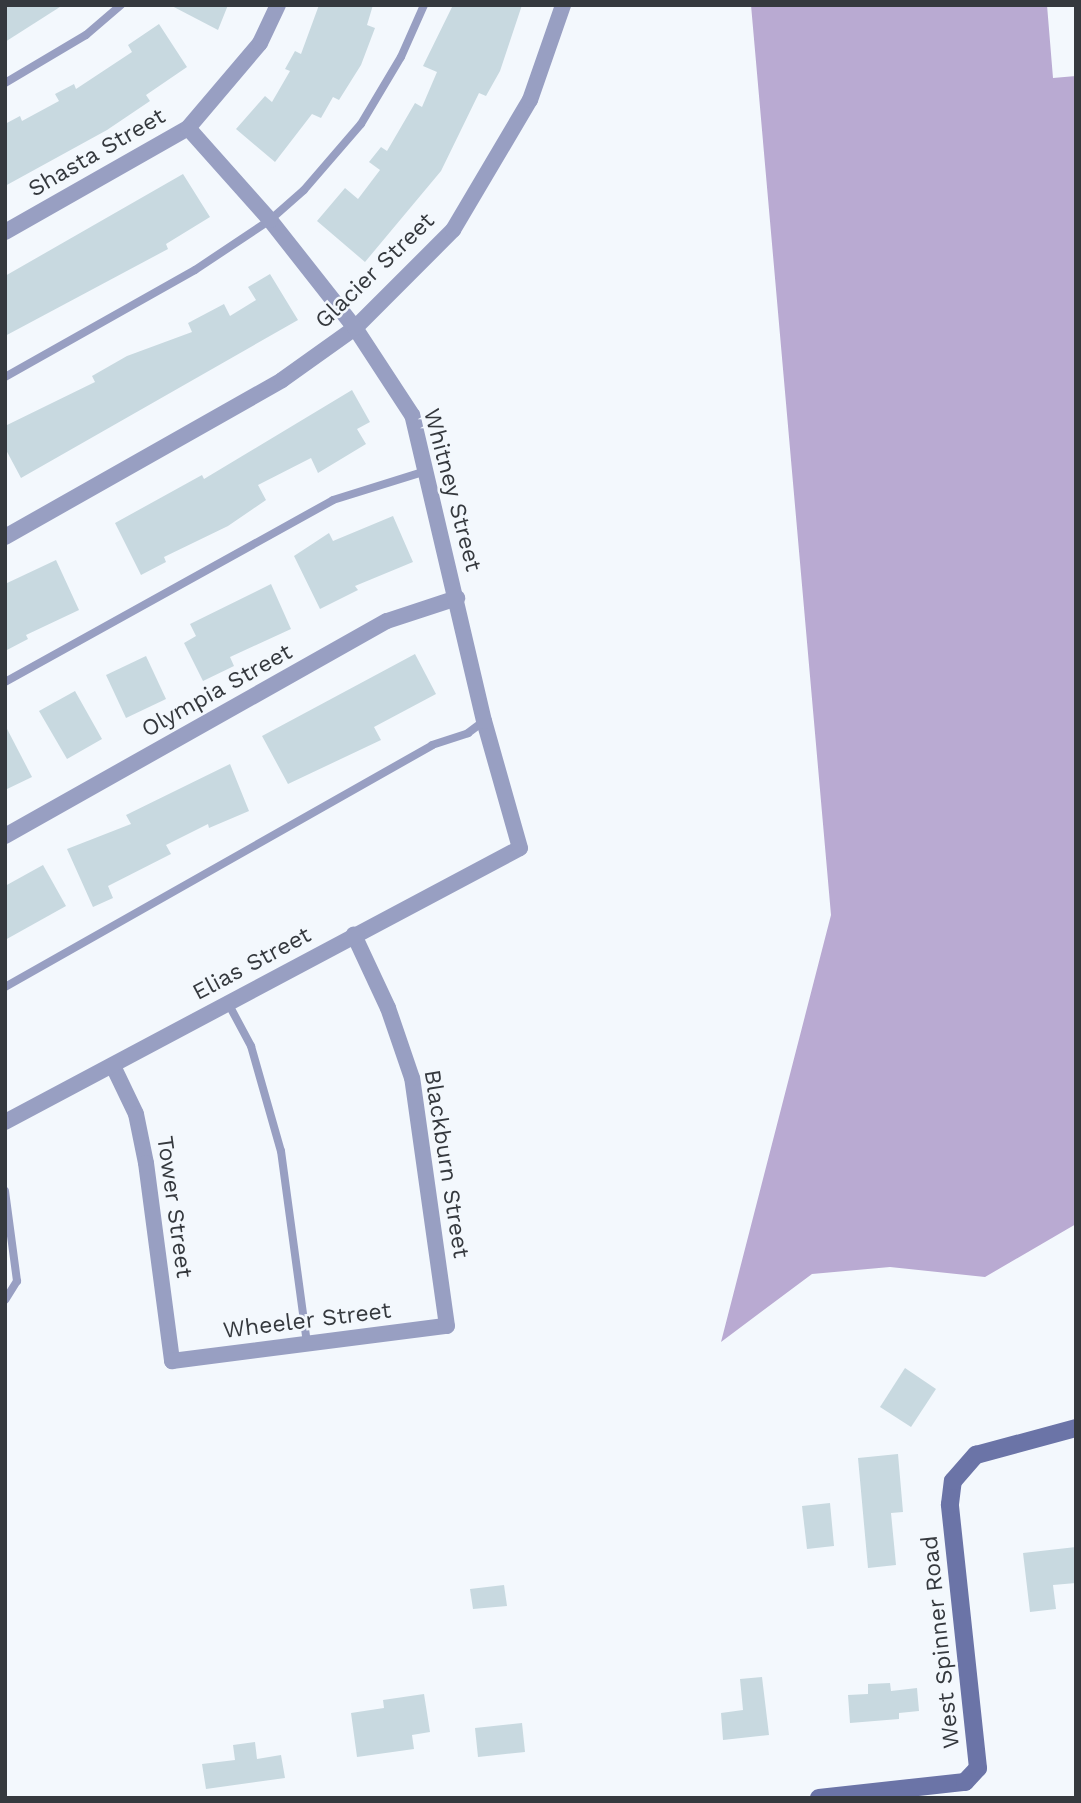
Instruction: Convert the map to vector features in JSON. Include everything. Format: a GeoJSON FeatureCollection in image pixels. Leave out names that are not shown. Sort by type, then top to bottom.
{"type":"FeatureCollection","features":[{"type":"Feature","properties":{"kind":"street","name":"Shasta Street"},"geometry":{"type":"LineString","coordinates":[[5,232],[188,128],[260,43],[278,5]]}},
{"type":"Feature","properties":{"kind":"street","name":"Glacier Street"},"geometry":{"type":"LineString","coordinates":[[5,537],[282,380],[355,328],[453,230],[530,100],[563,5]]}},
{"type":"Feature","properties":{"kind":"street","name":"Whitney Street"},"geometry":{"type":"LineString","coordinates":[[188,128],[270,220],[355,328],[412,415],[484,721],[520,848]]}},
{"type":"Feature","properties":{"kind":"street","name":"Olympia Street"},"geometry":{"type":"LineString","coordinates":[[5,836],[387,621],[457,598]]}},
{"type":"Feature","properties":{"kind":"street","name":"Elias Street"},"geometry":{"type":"LineString","coordinates":[[5,1122],[520,848]]}},
{"type":"Feature","properties":{"kind":"street","name":"Blackburn Street"},"geometry":{"type":"LineString","coordinates":[[354,935],[388,1008],[412,1078],[447,1326]]}},
{"type":"Feature","properties":{"kind":"street","name":"Tower Street"},"geometry":{"type":"LineString","coordinates":[[113,1066],[136,1114],[146,1163],[172,1361]]}},
{"type":"Feature","properties":{"kind":"street","name":"Wheeler Street"},"geometry":{"type":"LineString","coordinates":[[172,1361],[447,1326]]}},
{"type":"Feature","properties":{"kind":"street","name":"West Spinner Road"},"geometry":{"type":"LineString","coordinates":[[819,1798],[965,1782],[978,1768],[950,1504],[953,1481],[976,1455],[1076,1428]]}},
{"type":"Feature","properties":{"kind":"lane"},"geometry":{"type":"LineString","coordinates":[[5,83],[86,36],[121,5]]}},
{"type":"Feature","properties":{"kind":"lane"},"geometry":{"type":"LineString","coordinates":[[5,377],[195,270],[270,220],[304,190],[361,124],[401,57],[424,5]]}},
{"type":"Feature","properties":{"kind":"lane"},"geometry":{"type":"LineString","coordinates":[[5,682],[333,500],[426,471]]}},
{"type":"Feature","properties":{"kind":"lane"},"geometry":{"type":"LineString","coordinates":[[5,987],[432,745],[468,733],[484,721]]}},
{"type":"Feature","properties":{"kind":"lane"},"geometry":{"type":"LineString","coordinates":[[228,1003],[251,1046],[281,1151],[307,1344]]}},
{"type":"Feature","properties":{"kind":"lane"},"geometry":{"type":"LineString","coordinates":[[5,1191],[17,1281],[5,1300]]}},
{"type":"Feature","properties":{"kind":"shaded area"},"geometry":{"type":"Polygon","coordinates":[[[751,5],[1047,5],[1053,78],[1076,76],[1076,1224],[985,1277],[890,1267],[812,1274],[721,1342],[831,915],[751,5]]]}},
{"type":"Feature","properties":{"kind":"building"},"geometry":{"type":"Polygon","coordinates":[[[5,5],[63,5],[5,42],[5,5]]]}},
{"type":"Feature","properties":{"kind":"building"},"geometry":{"type":"Polygon","coordinates":[[[170,5],[228,5],[218,30],[170,5]]]}},
{"type":"Feature","properties":{"kind":"building"},"geometry":{"type":"Polygon","coordinates":[[[319,5],[373,5],[367,25],[375,28],[361,65],[339,100],[333,97],[321,118],[312,114],[275,162],[236,129],[265,96],[272,102],[290,71],[285,69],[295,51],[301,54],[319,5]]]}},
{"type":"Feature","properties":{"kind":"building"},"geometry":{"type":"Polygon","coordinates":[[[453,5],[522,5],[500,71],[486,96],[479,93],[441,171],[365,262],[317,221],[345,188],[358,199],[380,170],[369,162],[381,147],[387,151],[415,103],[422,107],[437,72],[423,66],[453,5]]]}},
{"type":"Feature","properties":{"kind":"building"},"geometry":{"type":"Polygon","coordinates":[[[159,24],[187,67],[146,95],[150,101],[107,130],[5,186],[5,124],[20,116],[22,121],[59,101],[55,94],[74,84],[76,89],[132,52],[128,45],[159,24]]]}},
{"type":"Feature","properties":{"kind":"building"},"geometry":{"type":"Polygon","coordinates":[[[183,174],[210,217],[166,244],[168,249],[5,336],[5,276],[183,174]]]}},
{"type":"Feature","properties":{"kind":"building"},"geometry":{"type":"Polygon","coordinates":[[[270,274],[298,320],[21,478],[5,448],[5,426],[95,382],[92,376],[127,356],[192,332],[188,323],[224,304],[230,316],[256,300],[248,287],[270,274]]]}},
{"type":"Feature","properties":{"kind":"building"},"geometry":{"type":"Polygon","coordinates":[[[352,390],[370,422],[357,429],[366,444],[318,473],[311,458],[258,485],[266,500],[228,526],[164,557],[166,562],[141,575],[115,523],[202,475],[204,479],[352,390]]]}},
{"type":"Feature","properties":{"kind":"building"},"geometry":{"type":"Polygon","coordinates":[[[393,516],[413,562],[355,586],[358,590],[320,609],[294,556],[329,533],[333,541],[393,516]]]}},
{"type":"Feature","properties":{"kind":"building"},"geometry":{"type":"Polygon","coordinates":[[[56,560],[79,610],[26,635],[28,639],[5,651],[5,584],[56,560]]]}},
{"type":"Feature","properties":{"kind":"building"},"geometry":{"type":"Polygon","coordinates":[[[271,584],[291,629],[230,657],[234,666],[203,681],[184,643],[196,636],[190,624],[271,584]]]}},
{"type":"Feature","properties":{"kind":"building"},"geometry":{"type":"Polygon","coordinates":[[[415,654],[436,694],[374,727],[381,740],[288,784],[262,736],[415,654]]]}},
{"type":"Feature","properties":{"kind":"building"},"geometry":{"type":"Polygon","coordinates":[[[146,656],[166,699],[126,718],[106,675],[146,656]]]}},
{"type":"Feature","properties":{"kind":"building"},"geometry":{"type":"Polygon","coordinates":[[[75,691],[102,739],[67,759],[39,711],[75,691]]]}},
{"type":"Feature","properties":{"kind":"building"},"geometry":{"type":"Polygon","coordinates":[[[5,725],[32,777],[5,790],[5,725]]]}},
{"type":"Feature","properties":{"kind":"building"},"geometry":{"type":"Polygon","coordinates":[[[230,764],[249,811],[209,828],[208,824],[166,845],[171,854],[108,886],[113,898],[93,907],[67,849],[131,824],[126,815],[230,764]]]}},
{"type":"Feature","properties":{"kind":"building"},"geometry":{"type":"Polygon","coordinates":[[[43,865],[66,906],[5,940],[5,886],[43,865]]]}},
{"type":"Feature","properties":{"kind":"building"},"geometry":{"type":"Polygon","coordinates":[[[905,1368],[936,1389],[911,1427],[880,1407],[905,1368]]]}},
{"type":"Feature","properties":{"kind":"building"},"geometry":{"type":"Polygon","coordinates":[[[898,1454],[903,1512],[891,1513],[896,1565],[868,1568],[858,1458],[898,1454]]]}},
{"type":"Feature","properties":{"kind":"building"},"geometry":{"type":"Polygon","coordinates":[[[830,1503],[834,1546],[807,1549],[802,1506],[830,1503]]]}},
{"type":"Feature","properties":{"kind":"building"},"geometry":{"type":"Polygon","coordinates":[[[1076,1547],[1076,1583],[1053,1585],[1056,1609],[1030,1612],[1023,1553],[1076,1547]]]}},
{"type":"Feature","properties":{"kind":"building"},"geometry":{"type":"Polygon","coordinates":[[[504,1585],[507,1606],[473,1609],[470,1589],[504,1585]]]}},
{"type":"Feature","properties":{"kind":"building"},"geometry":{"type":"Polygon","coordinates":[[[762,1677],[769,1735],[723,1740],[721,1713],[743,1710],[740,1679],[762,1677]]]}},
{"type":"Feature","properties":{"kind":"building"},"geometry":{"type":"Polygon","coordinates":[[[890,1683],[891,1691],[917,1688],[919,1711],[899,1713],[899,1719],[850,1723],[848,1695],[868,1694],[868,1684],[890,1683]]]}},
{"type":"Feature","properties":{"kind":"building"},"geometry":{"type":"Polygon","coordinates":[[[424,1694],[430,1732],[412,1735],[414,1749],[357,1757],[351,1713],[384,1708],[383,1700],[424,1694]]]}},
{"type":"Feature","properties":{"kind":"building"},"geometry":{"type":"Polygon","coordinates":[[[522,1723],[525,1752],[478,1757],[475,1728],[522,1723]]]}},
{"type":"Feature","properties":{"kind":"building"},"geometry":{"type":"Polygon","coordinates":[[[255,1742],[257,1759],[281,1755],[285,1778],[206,1789],[202,1764],[235,1760],[233,1745],[255,1742]]]}}]}
